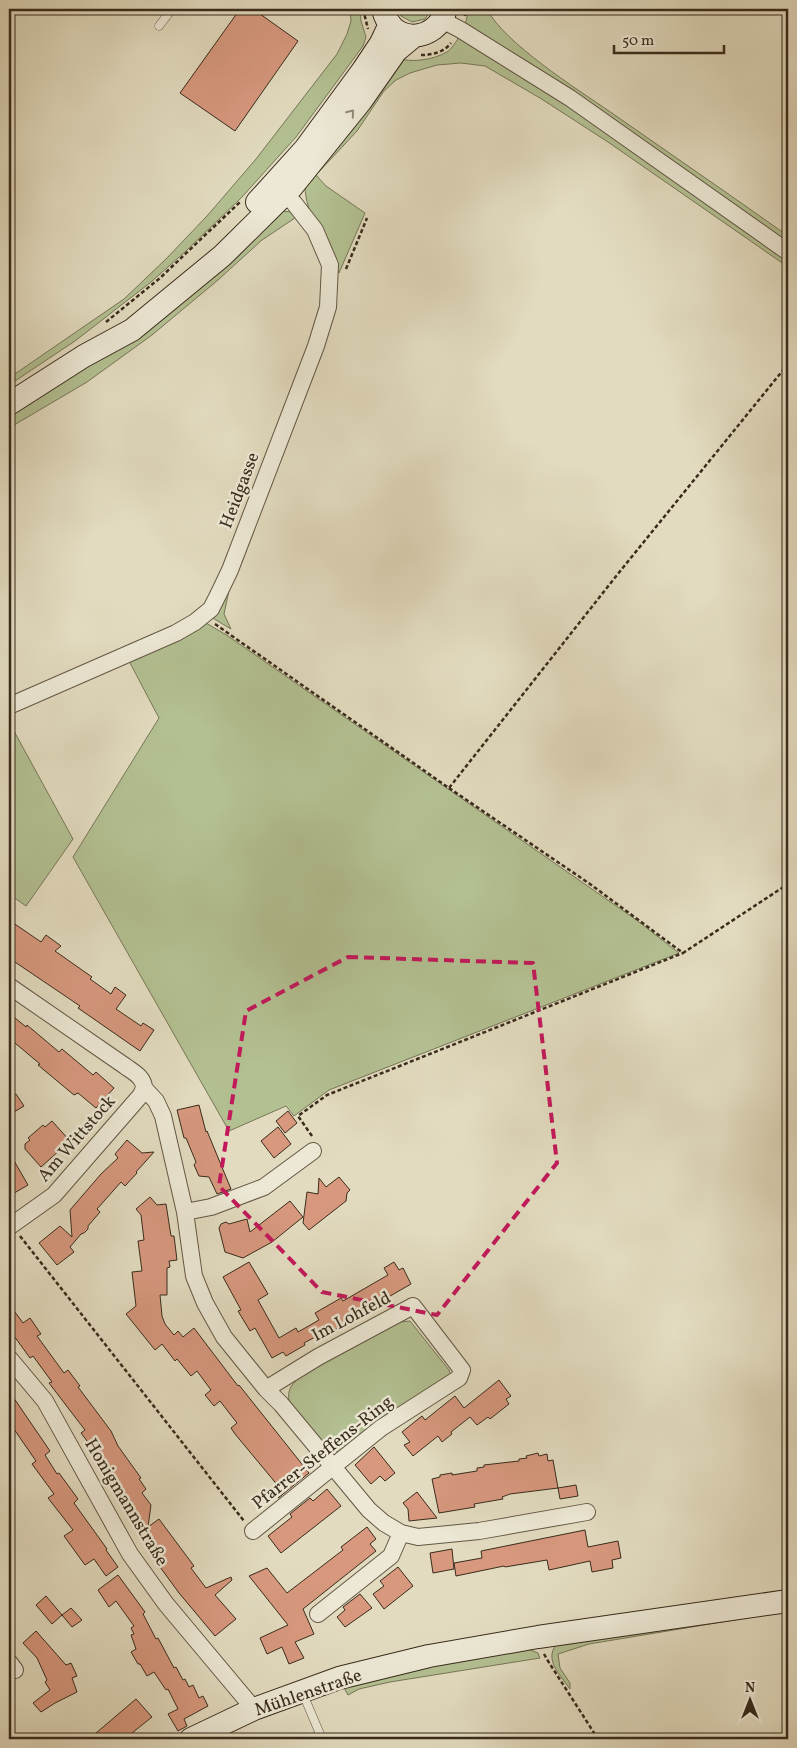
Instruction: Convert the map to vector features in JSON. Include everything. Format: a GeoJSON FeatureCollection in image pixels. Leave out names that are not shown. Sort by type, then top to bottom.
{"type":"FeatureCollection","features":[{"type":"Feature","properties":{"kind":"street"},"geometry":{"type":"LineString","coordinates":[[381,21],[401,33],[414,36],[432,30],[444,14],[461,30],[570,98],[788,252]]}},
{"type":"Feature","properties":{"kind":"street"},"geometry":{"type":"LineString","coordinates":[[279,189],[305,149],[382,43],[381,21]]}},
{"type":"Feature","properties":{"kind":"street"},"geometry":{"type":"LineString","coordinates":[[9,404],[84,356],[245,215],[279,189],[361,101],[396,51],[414,36]]}},
{"type":"Feature","properties":{"kind":"street","name":"Heidgasse"},"geometry":{"type":"LineString","coordinates":[[9,706],[176,633],[211,609],[230,570],[316,346],[328,307],[330,265],[315,230],[294,203],[279,189]]}},
{"type":"Feature","properties":{"kind":"street"},"geometry":{"type":"LineString","coordinates":[[9,986],[125,1066],[144,1083],[144,1088],[156,1101],[162,1116],[185,1212],[194,1276],[205,1303],[224,1337],[369,1510],[401,1534],[418,1537],[479,1530],[587,1512]]}},
{"type":"Feature","properties":{"kind":"street","name":"Am Wittstock"},"geometry":{"type":"LineString","coordinates":[[10,1226],[54,1195],[141,1095],[144,1088]]}},
{"type":"Feature","properties":{"kind":"street"},"geometry":{"type":"LineString","coordinates":[[185,1212],[211,1207],[264,1186],[313,1151]]}},
{"type":"Feature","properties":{"kind":"street","name":"Im Lohfeld"},"geometry":{"type":"LineString","coordinates":[[266,1389],[318,1357],[413,1306],[462,1370]]}},
{"type":"Feature","properties":{"kind":"street","name":"Honigmannstraße"},"geometry":{"type":"LineString","coordinates":[[9,1358],[45,1401],[130,1554],[166,1604],[254,1709]]}},
{"type":"Feature","properties":{"kind":"street","name":"Pfarrer-Steffens-Ring"},"geometry":{"type":"LineString","coordinates":[[253,1531],[381,1428],[460,1378],[462,1370]]}},
{"type":"Feature","properties":{"kind":"street"},"geometry":{"type":"LineString","coordinates":[[318,1614],[391,1556],[401,1534]]}},
{"type":"Feature","properties":{"kind":"street","name":"Mühlenstraße"},"geometry":{"type":"LineString","coordinates":[[191,1739],[254,1709],[339,1678],[430,1656],[788,1601]]}},
{"type":"Feature","properties":{"kind":"lane"},"geometry":{"type":"LineString","coordinates":[[160,26],[172,9]]}},
{"type":"Feature","properties":{"kind":"lane"},"geometry":{"type":"LineString","coordinates":[[302,1692],[320,1734],[310,1739]]}},
{"type":"Feature","properties":{"kind":"path"},"geometry":{"type":"LineString","coordinates":[[363,9],[381,21]]}},
{"type":"Feature","properties":{"kind":"path"},"geometry":{"type":"LineString","coordinates":[[106,322],[160,278],[242,200]]}},
{"type":"Feature","properties":{"kind":"path"},"geometry":{"type":"LineString","coordinates":[[346,270],[367,218]]}},
{"type":"Feature","properties":{"kind":"path"},"geometry":{"type":"LineString","coordinates":[[449,788],[617,575],[788,364]]}},
{"type":"Feature","properties":{"kind":"path"},"geometry":{"type":"LineString","coordinates":[[203,616],[590,884],[684,954]]}},
{"type":"Feature","properties":{"kind":"path"},"geometry":{"type":"LineString","coordinates":[[313,1151],[310,1143],[313,1137],[298,1116],[327,1095],[684,954],[788,884]]}},
{"type":"Feature","properties":{"kind":"path"},"geometry":{"type":"LineString","coordinates":[[10,1226],[253,1531]]}},
{"type":"Feature","properties":{"kind":"path"},"geometry":{"type":"LineString","coordinates":[[538,1638],[548,1661],[598,1739]]}},
{"type":"Feature","properties":{"kind":"highlighted area"},"geometry":{"type":"Polygon","coordinates":[[[348,957],[533,963],[557,1163],[437,1315],[322,1292],[219,1186],[246,1011],[348,957]]]}},
{"type":"Feature","properties":{"kind":"green space"},"geometry":{"type":"Polygon","coordinates":[[[350,9],[360,9],[361,21],[366,37],[363,46],[296,137],[242,197],[151,282],[75,341],[9,385],[9,378],[124,299],[207,216],[256,159],[337,54],[351,21],[350,9]]]}},
{"type":"Feature","properties":{"kind":"green space"},"geometry":{"type":"Polygon","coordinates":[[[397,9],[432,9],[425,19],[412,22],[401,16],[397,9]]]}},
{"type":"Feature","properties":{"kind":"green space"},"geometry":{"type":"Polygon","coordinates":[[[469,9],[487,9],[509,36],[542,64],[788,236],[788,243],[465,25],[469,9]]]}},
{"type":"Feature","properties":{"kind":"green space"},"geometry":{"type":"Polygon","coordinates":[[[460,36],[569,107],[788,259],[788,267],[608,142],[540,98],[485,66],[461,63],[437,65],[410,73],[396,80],[384,91],[357,131],[316,175],[326,186],[365,213],[339,273],[313,219],[306,197],[305,186],[396,58],[402,60],[422,60],[441,55],[449,51],[460,36]]]}},
{"type":"Feature","properties":{"kind":"green space"},"geometry":{"type":"Polygon","coordinates":[[[278,211],[293,212],[298,216],[262,240],[218,280],[152,335],[87,382],[9,428],[9,415],[278,211]]]}},
{"type":"Feature","properties":{"kind":"green space"},"geometry":{"type":"Polygon","coordinates":[[[230,586],[224,614],[231,629],[211,617],[230,586]]]}},
{"type":"Feature","properties":{"kind":"green space"},"geometry":{"type":"Polygon","coordinates":[[[206,623],[228,636],[635,919],[679,953],[329,1090],[294,1116],[286,1106],[229,1131],[73,857],[159,718],[128,659],[206,623]]]}},
{"type":"Feature","properties":{"kind":"green space"},"geometry":{"type":"Polygon","coordinates":[[[9,722],[73,839],[26,906],[9,894],[9,722]]]}},
{"type":"Feature","properties":{"kind":"green space"},"geometry":{"type":"Polygon","coordinates":[[[410,1321],[449,1370],[451,1376],[344,1451],[330,1452],[289,1403],[291,1386],[303,1375],[399,1322],[410,1321]]]}},
{"type":"Feature","properties":{"kind":"green space"},"geometry":{"type":"Polygon","coordinates":[[[788,1611],[589,1644],[558,1654],[560,1668],[570,1683],[570,1689],[558,1673],[553,1662],[552,1656],[556,1645],[788,1611]]]}},
{"type":"Feature","properties":{"kind":"green space"},"geometry":{"type":"Polygon","coordinates":[[[528,1649],[538,1653],[540,1658],[390,1682],[359,1689],[348,1695],[343,1686],[414,1668],[528,1649]]]}},
{"type":"Feature","properties":{"kind":"building"},"geometry":{"type":"Polygon","coordinates":[[[240,9],[253,9],[298,41],[235,131],[180,93],[240,9]]]}},
{"type":"Feature","properties":{"kind":"building"},"geometry":{"type":"Polygon","coordinates":[[[9,920],[41,942],[46,935],[61,946],[55,951],[92,977],[90,979],[111,994],[115,987],[126,995],[116,1009],[141,1026],[143,1023],[154,1030],[140,1051],[78,1008],[80,1006],[9,958],[9,920]]]}},
{"type":"Feature","properties":{"kind":"building"},"geometry":{"type":"Polygon","coordinates":[[[9,1013],[26,1027],[27,1025],[59,1052],[62,1049],[93,1075],[96,1072],[114,1088],[96,1108],[78,1093],[74,1095],[9,1038],[9,1013]]]}},
{"type":"Feature","properties":{"kind":"building"},"geometry":{"type":"Polygon","coordinates":[[[16,1094],[24,1106],[9,1115],[9,1098],[16,1094]]]}},
{"type":"Feature","properties":{"kind":"building"},"geometry":{"type":"Polygon","coordinates":[[[199,1105],[206,1132],[231,1189],[217,1194],[209,1177],[199,1176],[194,1165],[196,1162],[186,1138],[184,1138],[177,1110],[199,1105]]]}},
{"type":"Feature","properties":{"kind":"building"},"geometry":{"type":"Polygon","coordinates":[[[288,1111],[297,1123],[285,1133],[276,1121],[288,1111]]]}},
{"type":"Feature","properties":{"kind":"building"},"geometry":{"type":"Polygon","coordinates":[[[52,1121],[70,1141],[41,1167],[25,1149],[25,1144],[30,1140],[28,1138],[43,1125],[45,1127],[52,1121]]]}},
{"type":"Feature","properties":{"kind":"building"},"geometry":{"type":"Polygon","coordinates":[[[278,1127],[291,1144],[274,1158],[261,1141],[278,1127]]]}},
{"type":"Feature","properties":{"kind":"building"},"geometry":{"type":"Polygon","coordinates":[[[127,1140],[142,1153],[154,1152],[125,1186],[121,1182],[97,1209],[100,1212],[88,1226],[88,1229],[70,1247],[74,1252],[57,1265],[39,1243],[60,1226],[72,1237],[70,1210],[101,1174],[118,1158],[115,1154],[127,1140]]]}},
{"type":"Feature","properties":{"kind":"building"},"geometry":{"type":"Polygon","coordinates":[[[9,1152],[28,1185],[9,1196],[9,1152]]]}},
{"type":"Feature","properties":{"kind":"building"},"geometry":{"type":"Polygon","coordinates":[[[339,1177],[350,1190],[347,1193],[346,1201],[309,1230],[303,1223],[307,1192],[318,1194],[319,1178],[326,1187],[339,1177]]]}},
{"type":"Feature","properties":{"kind":"building"},"geometry":{"type":"Polygon","coordinates":[[[150,1197],[157,1205],[166,1204],[171,1236],[174,1236],[177,1260],[169,1261],[170,1267],[167,1268],[167,1295],[160,1295],[162,1316],[165,1324],[174,1335],[178,1331],[183,1337],[194,1328],[238,1386],[309,1473],[278,1498],[284,1493],[235,1434],[231,1428],[237,1423],[220,1401],[214,1406],[205,1395],[211,1390],[197,1371],[191,1376],[177,1359],[175,1361],[162,1344],[155,1350],[126,1314],[136,1306],[132,1272],[142,1271],[138,1241],[144,1240],[141,1215],[136,1209],[150,1197]]]}},
{"type":"Feature","properties":{"kind":"building"},"geometry":{"type":"Polygon","coordinates":[[[290,1201],[303,1217],[272,1242],[243,1258],[225,1252],[219,1228],[221,1224],[226,1222],[229,1224],[247,1219],[250,1232],[290,1201]]]}},
{"type":"Feature","properties":{"kind":"building"},"geometry":{"type":"Polygon","coordinates":[[[249,1262],[268,1294],[258,1300],[279,1338],[296,1328],[298,1332],[319,1320],[315,1313],[341,1298],[343,1301],[388,1275],[384,1268],[394,1262],[399,1270],[403,1268],[411,1284],[364,1311],[365,1313],[334,1330],[332,1328],[304,1343],[305,1345],[286,1356],[283,1352],[272,1358],[255,1328],[250,1331],[238,1311],[241,1310],[223,1277],[249,1262]]]}},
{"type":"Feature","properties":{"kind":"building"},"geometry":{"type":"Polygon","coordinates":[[[9,1304],[23,1323],[30,1318],[41,1334],[37,1336],[64,1373],[68,1370],[80,1386],[78,1387],[111,1431],[118,1446],[141,1478],[139,1479],[146,1489],[142,1493],[151,1505],[148,1527],[159,1519],[194,1566],[191,1568],[206,1588],[231,1577],[232,1580],[215,1595],[236,1619],[215,1636],[160,1567],[163,1564],[132,1522],[132,1513],[107,1478],[112,1474],[81,1433],[85,1430],[49,1383],[52,1382],[33,1356],[30,1358],[9,1329],[9,1304]]]}},
{"type":"Feature","properties":{"kind":"building"},"geometry":{"type":"Polygon","coordinates":[[[499,1380],[511,1396],[506,1399],[509,1404],[490,1419],[488,1417],[477,1425],[470,1417],[442,1442],[438,1436],[413,1456],[404,1445],[410,1442],[402,1432],[422,1416],[425,1420],[455,1396],[464,1408],[499,1380]]]}},
{"type":"Feature","properties":{"kind":"building"},"geometry":{"type":"Polygon","coordinates":[[[9,1391],[50,1451],[45,1455],[57,1474],[59,1473],[78,1499],[74,1503],[118,1567],[106,1576],[94,1559],[85,1565],[64,1536],[73,1530],[48,1498],[54,1494],[32,1464],[36,1461],[9,1422],[9,1391]]]}},
{"type":"Feature","properties":{"kind":"building"},"geometry":{"type":"Polygon","coordinates":[[[374,1447],[395,1473],[385,1481],[380,1476],[371,1484],[355,1465],[374,1447]]]}},
{"type":"Feature","properties":{"kind":"building"},"geometry":{"type":"Polygon","coordinates":[[[538,1453],[539,1456],[547,1454],[548,1461],[553,1460],[558,1488],[510,1494],[502,1497],[503,1499],[474,1504],[475,1507],[439,1513],[432,1479],[440,1477],[440,1475],[477,1471],[477,1468],[484,1467],[484,1465],[519,1461],[519,1459],[527,1458],[526,1456],[538,1453]]]}},
{"type":"Feature","properties":{"kind":"building"},"geometry":{"type":"Polygon","coordinates":[[[576,1485],[578,1496],[560,1499],[558,1488],[576,1485]]]}},
{"type":"Feature","properties":{"kind":"building"},"geometry":{"type":"Polygon","coordinates":[[[327,1489],[341,1506],[281,1553],[268,1536],[292,1517],[290,1514],[310,1498],[313,1501],[327,1489]]]}},
{"type":"Feature","properties":{"kind":"building"},"geometry":{"type":"Polygon","coordinates":[[[417,1492],[437,1518],[409,1521],[408,1509],[403,1503],[417,1492]]]}},
{"type":"Feature","properties":{"kind":"building"},"geometry":{"type":"Polygon","coordinates":[[[367,1527],[376,1539],[370,1544],[376,1551],[303,1609],[314,1634],[295,1642],[304,1658],[289,1664],[282,1647],[267,1654],[260,1638],[288,1625],[249,1576],[267,1568],[287,1593],[343,1550],[341,1547],[367,1527]]]}},
{"type":"Feature","properties":{"kind":"building"},"geometry":{"type":"Polygon","coordinates":[[[585,1530],[588,1547],[618,1541],[621,1558],[612,1560],[613,1568],[592,1572],[590,1561],[549,1570],[547,1560],[504,1566],[456,1576],[454,1563],[482,1558],[481,1551],[585,1530]]]}},
{"type":"Feature","properties":{"kind":"building"},"geometry":{"type":"Polygon","coordinates":[[[452,1549],[454,1569],[433,1573],[430,1553],[452,1549]]]}},
{"type":"Feature","properties":{"kind":"building"},"geometry":{"type":"Polygon","coordinates":[[[398,1567],[413,1586],[384,1609],[373,1594],[384,1586],[380,1581],[398,1567]]]}},
{"type":"Feature","properties":{"kind":"building"},"geometry":{"type":"Polygon","coordinates":[[[118,1575],[145,1612],[143,1614],[174,1668],[176,1667],[189,1687],[193,1685],[199,1698],[203,1696],[208,1706],[184,1719],[187,1726],[178,1731],[168,1714],[178,1709],[168,1689],[166,1690],[154,1672],[147,1676],[131,1652],[136,1649],[131,1635],[134,1634],[131,1628],[134,1626],[116,1601],[109,1607],[98,1590],[118,1575]]]}},
{"type":"Feature","properties":{"kind":"building"},"geometry":{"type":"Polygon","coordinates":[[[360,1594],[372,1608],[345,1627],[337,1617],[345,1610],[343,1607],[360,1594]]]}},
{"type":"Feature","properties":{"kind":"building"},"geometry":{"type":"Polygon","coordinates":[[[46,1596],[62,1615],[52,1624],[36,1605],[46,1596]]]}},
{"type":"Feature","properties":{"kind":"building"},"geometry":{"type":"Polygon","coordinates":[[[71,1608],[82,1620],[72,1627],[62,1615],[71,1608]]]}},
{"type":"Feature","properties":{"kind":"building"},"geometry":{"type":"Polygon","coordinates":[[[36,1631],[66,1665],[71,1663],[77,1676],[72,1678],[77,1692],[41,1712],[33,1703],[50,1690],[45,1682],[47,1680],[37,1658],[23,1643],[36,1631]]]}},
{"type":"Feature","properties":{"kind":"building"},"geometry":{"type":"Polygon","coordinates":[[[136,1699],[152,1717],[132,1733],[137,1739],[89,1739],[136,1699]]]}}]}
